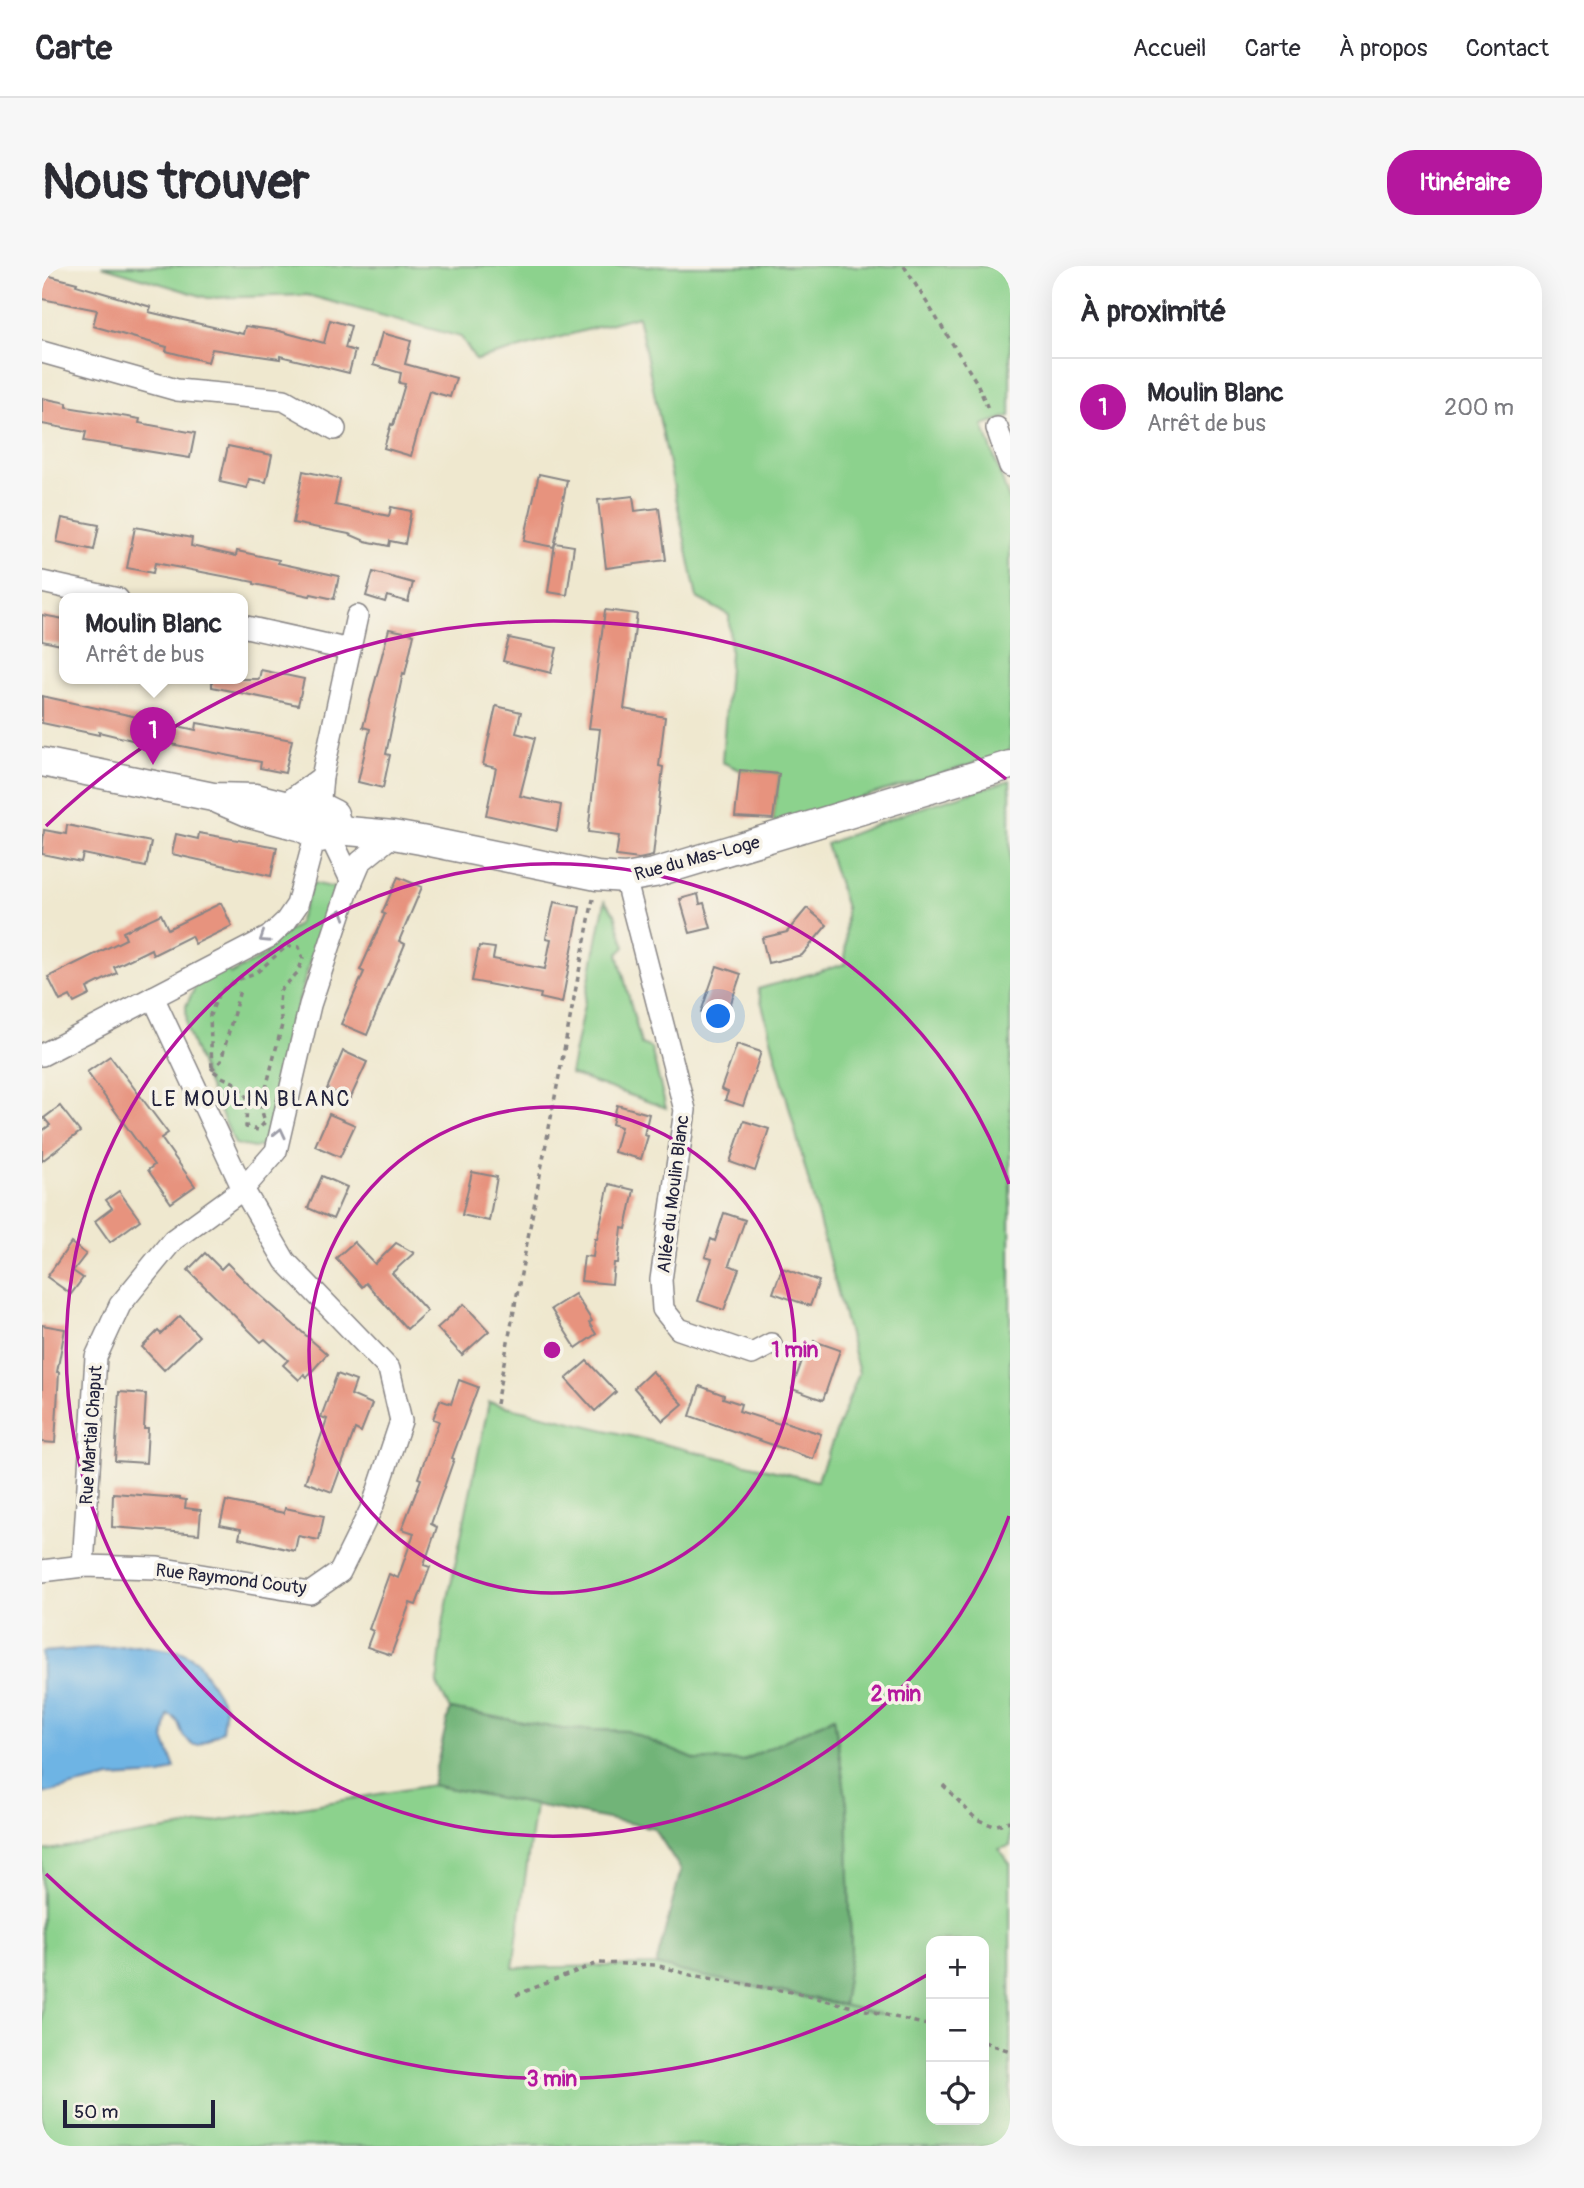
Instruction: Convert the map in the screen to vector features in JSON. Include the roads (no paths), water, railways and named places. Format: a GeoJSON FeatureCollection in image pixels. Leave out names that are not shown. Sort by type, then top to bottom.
{"type":"FeatureCollection","features":[{"type":"Feature","properties":{"kind":"main road","name":"Rue du Mas-Loge"},"geometry":{"type":"LineString","coordinates":[[42,762],[212,797],[256,798],[300,809],[321,825]]}},
{"type":"Feature","properties":{"kind":"main road","name":"Rue du Mas-Loge"},"geometry":{"type":"LineString","coordinates":[[212,797],[250,813],[293,824],[393,835],[597,876],[625,878],[654,873],[1010,765]]}},
{"type":"Feature","properties":{"kind":"street"},"geometry":{"type":"LineString","coordinates":[[42,352],[177,390],[284,400],[335,429]]}},
{"type":"Feature","properties":{"kind":"street"},"geometry":{"type":"LineString","coordinates":[[997,428],[1010,466]]}},
{"type":"Feature","properties":{"kind":"street"},"geometry":{"type":"LineString","coordinates":[[42,582],[91,593]]}},
{"type":"Feature","properties":{"kind":"street"},"geometry":{"type":"LineString","coordinates":[[42,1055],[269,937],[286,921],[297,905],[321,825],[322,777],[357,616]]}},
{"type":"Feature","properties":{"kind":"street"},"geometry":{"type":"LineString","coordinates":[[248,627],[350,650]]}},
{"type":"Feature","properties":{"kind":"street"},"geometry":{"type":"LineString","coordinates":[[284,805],[322,777]]}},
{"type":"Feature","properties":{"kind":"street"},"geometry":{"type":"LineString","coordinates":[[321,825],[352,882]]}},
{"type":"Feature","properties":{"kind":"street","name":"Rue Martial Chaput"},"geometry":{"type":"LineString","coordinates":[[83,1566],[96,1357],[120,1306],[173,1240],[243,1189],[276,1151],[310,1005],[352,882],[360,862],[393,835]]}},
{"type":"Feature","properties":{"kind":"street","name":"Allée du Moulin Blanc"},"geometry":{"type":"LineString","coordinates":[[625,878],[685,1110],[661,1280],[663,1309],[679,1329],[752,1354],[771,1344]]}},
{"type":"Feature","properties":{"kind":"street","name":"Rue Raymond Couty"},"geometry":{"type":"LineString","coordinates":[[42,1571],[83,1566],[158,1568],[310,1593],[340,1572],[373,1506],[401,1421],[389,1369],[285,1261],[243,1189],[153,997]]}},
{"type":"Feature","properties":{"kind":"water"},"geometry":{"type":"Polygon","coordinates":[[[137,1645],[182,1652],[197,1661],[225,1706],[222,1731],[199,1745],[193,1745],[184,1737],[177,1721],[168,1715],[164,1739],[175,1768],[162,1775],[110,1778],[42,1794],[42,1652],[137,1645]]]}},
{"type":"Feature","properties":{"kind":"place","name":"Moulin Blanc"},"geometry":{"type":"Point","coordinates":[153,765]}},
{"type":"Feature","properties":{"kind":"district","name":"LE MOULIN BLANC"},"geometry":{"type":"Point","coordinates":[251,1099]}}]}
